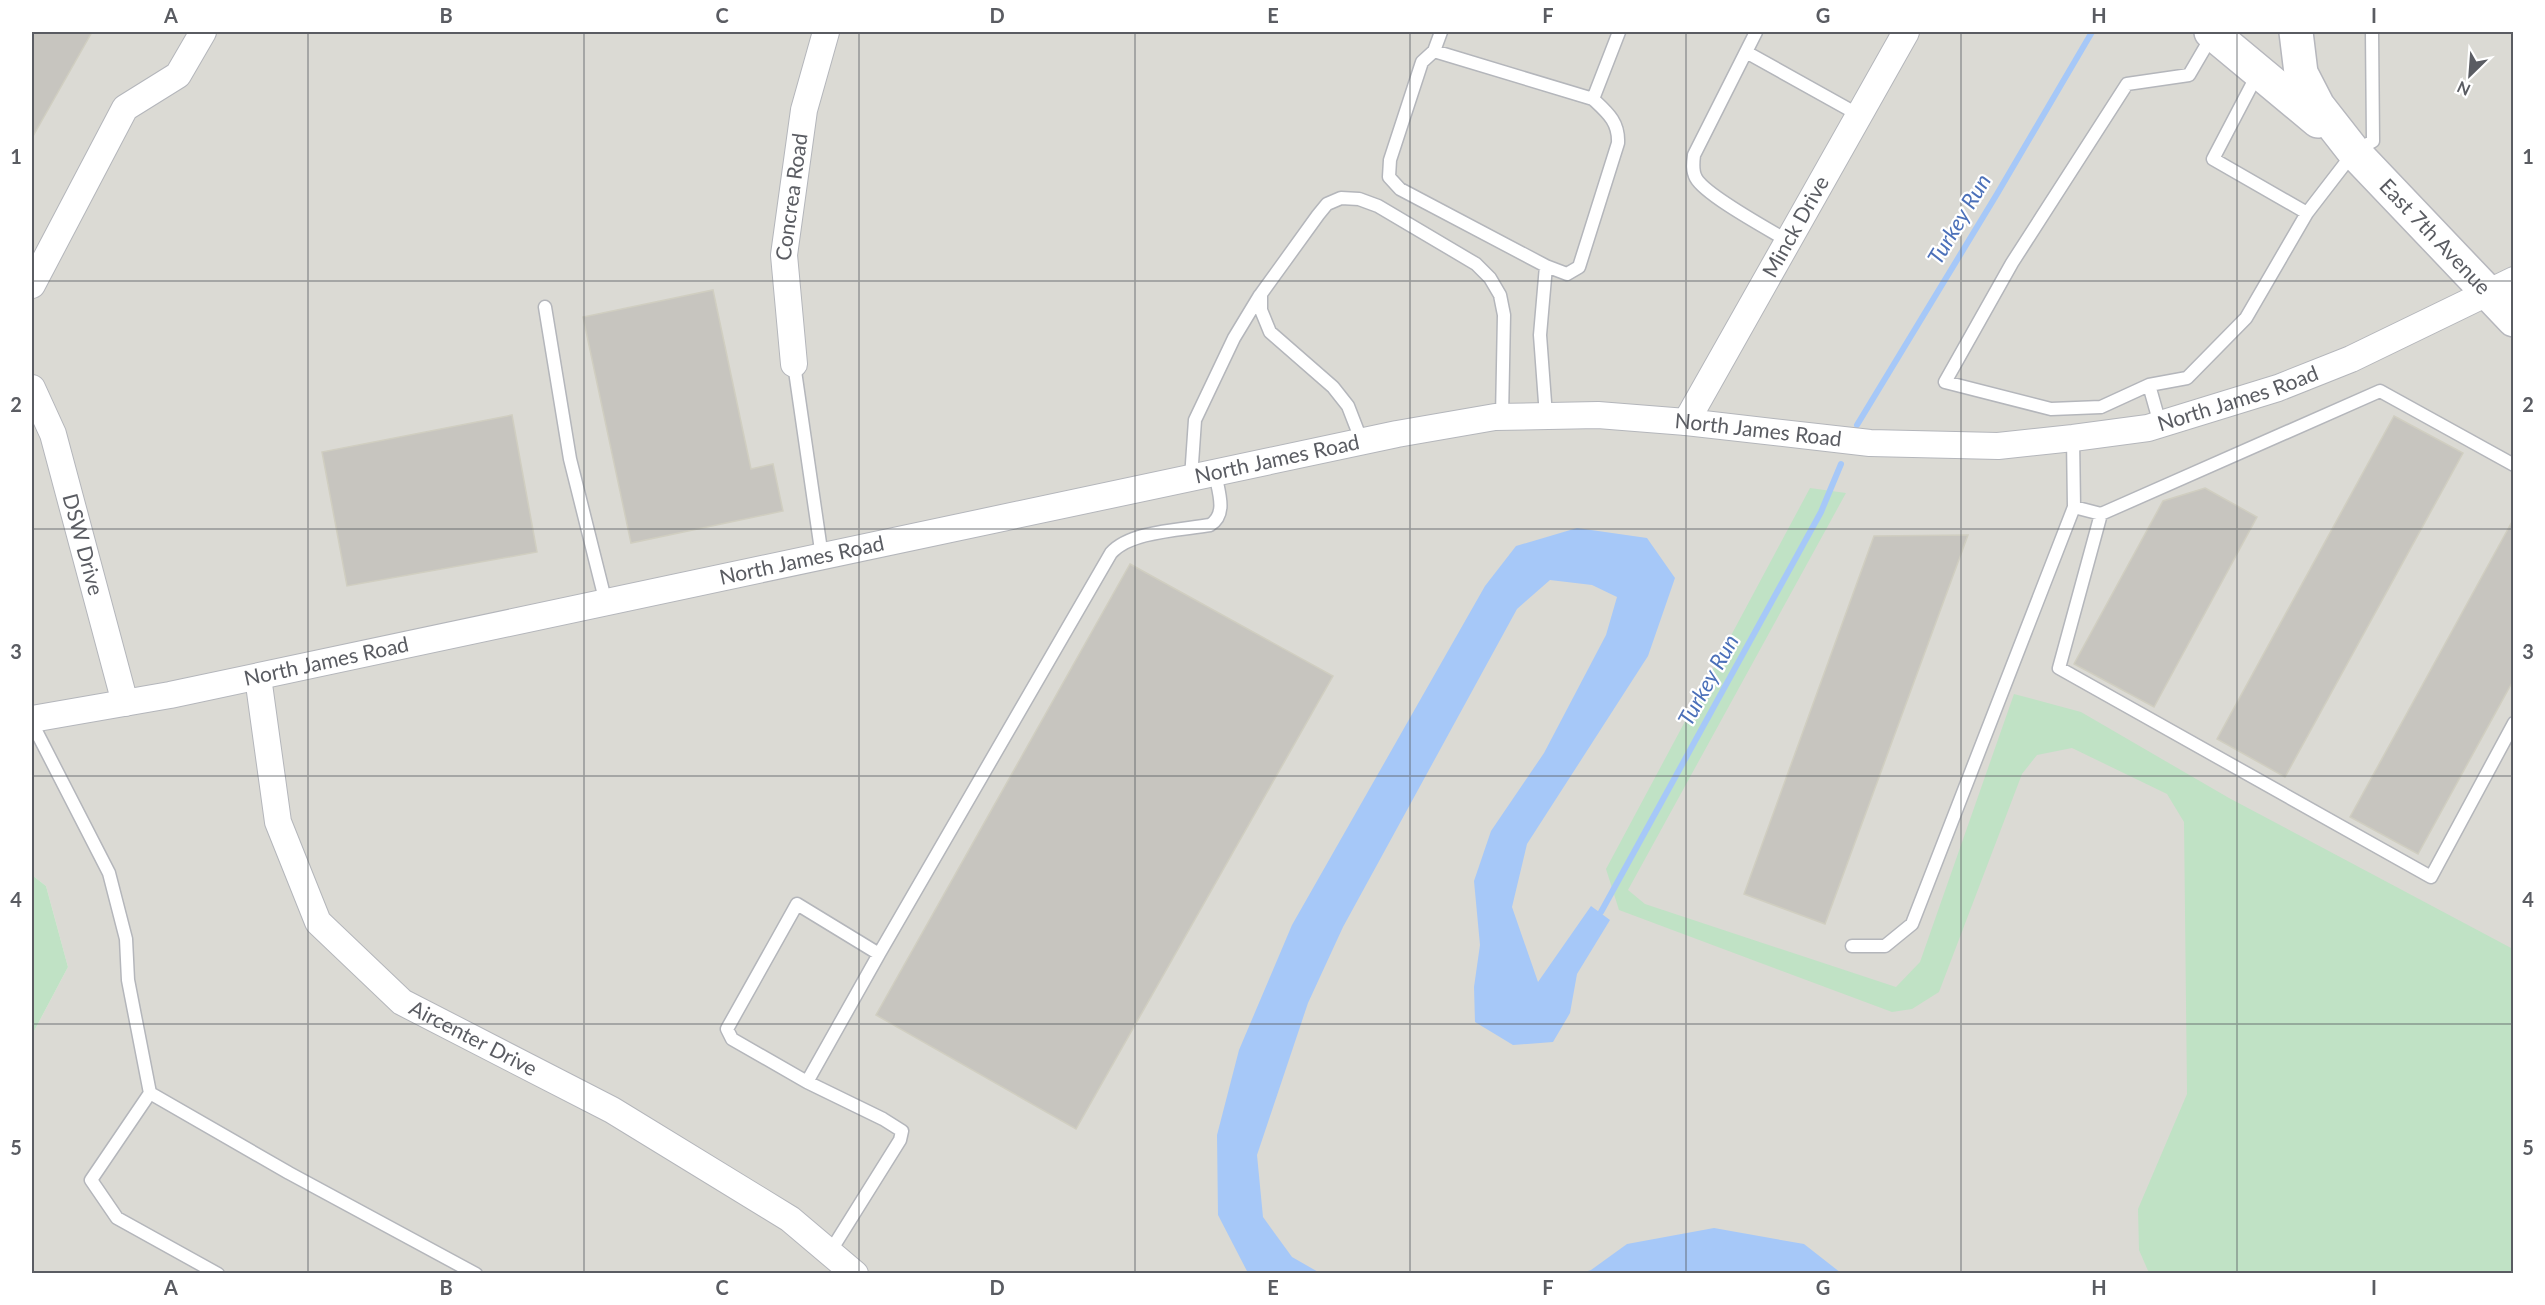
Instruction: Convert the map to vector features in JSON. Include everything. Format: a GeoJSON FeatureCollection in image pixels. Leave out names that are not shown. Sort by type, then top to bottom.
{"type":"FeatureCollection","features":[{"type":"Feature","properties":{"kind":"street"},"geometry":{"type":"LineString","coordinates":[[32,285],[124,108],[178,75],[203,32]]}},
{"type":"Feature","properties":{"kind":"street","name":"Concrea Road"},"geometry":{"type":"LineString","coordinates":[[794,364],[784,255],[804,110],[826,32]]}},
{"type":"Feature","properties":{"kind":"street","name":"Minck Drive"},"geometry":{"type":"LineString","coordinates":[[1686,422],[1906,32]]}},
{"type":"Feature","properties":{"kind":"street","name":"East 7th Avenue"},"geometry":{"type":"LineString","coordinates":[[2212,32],[2354,152],[2500,287],[2514,320]]}},
{"type":"Feature","properties":{"kind":"street","name":"East 7th Avenue"},"geometry":{"type":"LineString","coordinates":[[2296,32],[2299,61],[2305,84],[2318,106],[2354,152]]}},
{"type":"Feature","properties":{"kind":"street","name":"North James Road"},"geometry":{"type":"LineString","coordinates":[[32,721],[606,603],[1362,442],[1502,417],[1598,415],[1686,422],[1870,443],[1998,446],[2073,438],[2160,424],[2278,388],[2340,363],[2500,287]]}},
{"type":"Feature","properties":{"kind":"street","name":"DSW Drive"},"geometry":{"type":"LineString","coordinates":[[32,388],[53,434],[125,703]]}},
{"type":"Feature","properties":{"kind":"street","name":"Aircenter Drive"},"geometry":{"type":"LineString","coordinates":[[258,676],[278,822],[318,922],[402,1002],[612,1110],[790,1219],[855,1274]]}},
{"type":"Feature","properties":{"kind":"lane"},"geometry":{"type":"LineString","coordinates":[[1434,51],[1593,99],[1612,118],[1618,131],[1618,143],[1579,267],[1567,274],[1546,266],[1400,189],[1389,177],[1390,160],[1422,62],[1434,51],[1441,32]]}},
{"type":"Feature","properties":{"kind":"lane"},"geometry":{"type":"LineString","coordinates":[[1593,99],[1619,32]]}},
{"type":"Feature","properties":{"kind":"lane"},"geometry":{"type":"LineString","coordinates":[[1756,32],[1694,155],[1693,166],[1696,178],[1707,190],[1788,241]]}},
{"type":"Feature","properties":{"kind":"lane"},"geometry":{"type":"LineString","coordinates":[[2212,32],[2189,75],[2127,84],[2012,263],[1945,382],[2051,409],[2101,407],[2149,385],[2187,378],[2246,318],[2307,213],[2354,152],[2373,141],[2372,32]]}},
{"type":"Feature","properties":{"kind":"lane"},"geometry":{"type":"LineString","coordinates":[[1746,52],[1859,115]]}},
{"type":"Feature","properties":{"kind":"lane"},"geometry":{"type":"LineString","coordinates":[[2259,71],[2213,159],[2307,213]]}},
{"type":"Feature","properties":{"kind":"lane"},"geometry":{"type":"LineString","coordinates":[[807,1082],[1111,553],[1116,547],[1138,538],[1210,525],[1220,516],[1221,507],[1203,476],[1195,420],[1234,338],[1261,294],[1327,204],[1341,198],[1350,198],[1378,206],[1476,264],[1490,278],[1500,295],[1504,315],[1502,417]]}},
{"type":"Feature","properties":{"kind":"lane"},"geometry":{"type":"LineString","coordinates":[[1546,266],[1540,335],[1546,416]]}},
{"type":"Feature","properties":{"kind":"lane"},"geometry":{"type":"LineString","coordinates":[[1261,294],[1261,310],[1270,332],[1333,387],[1348,406],[1362,442]]}},
{"type":"Feature","properties":{"kind":"lane"},"geometry":{"type":"LineString","coordinates":[[545,307],[570,459],[606,603]]}},
{"type":"Feature","properties":{"kind":"lane"},"geometry":{"type":"LineString","coordinates":[[794,364],[822,557]]}},
{"type":"Feature","properties":{"kind":"lane"},"geometry":{"type":"LineString","coordinates":[[2149,385],[2160,424]]}},
{"type":"Feature","properties":{"kind":"lane"},"geometry":{"type":"LineString","coordinates":[[2074,507],[2101,514],[2380,391],[2514,465]]}},
{"type":"Feature","properties":{"kind":"lane"},"geometry":{"type":"LineString","coordinates":[[1852,946],[1885,946],[1912,924],[2074,507],[2073,438]]}},
{"type":"Feature","properties":{"kind":"lane"},"geometry":{"type":"LineString","coordinates":[[2101,514],[2059,668],[2431,877],[2514,723]]}},
{"type":"Feature","properties":{"kind":"lane"},"geometry":{"type":"LineString","coordinates":[[32,721],[109,873],[126,939],[128,980],[150,1092],[91,1180],[117,1218],[218,1274]]}},
{"type":"Feature","properties":{"kind":"lane"},"geometry":{"type":"LineString","coordinates":[[830,1252],[900,1140],[902,1131],[883,1119],[807,1082],[732,1039],[727,1029],[797,904],[879,954]]}},
{"type":"Feature","properties":{"kind":"lane"},"geometry":{"type":"LineString","coordinates":[[150,1092],[289,1173],[476,1274]]}},
{"type":"Feature","properties":{"kind":"shaded area"},"geometry":{"type":"Polygon","coordinates":[[[32,32],[2513,32],[2513,1273],[32,1273],[32,1035],[68,967],[46,886],[32,875],[32,32]]]}},
{"type":"Feature","properties":{"kind":"green space"},"geometry":{"type":"Polygon","coordinates":[[[1810,488],[1846,493],[1628,890],[1645,904],[1896,987],[1920,962],[2014,694],[2081,712],[2229,798],[2513,949],[2513,1273],[2149,1273],[2139,1250],[2138,1209],[2187,1094],[2184,822],[2167,794],[2072,748],[2037,755],[2022,774],[1939,992],[1912,1009],[1892,1012],[1619,910],[1606,869],[1810,488]]]}},
{"type":"Feature","properties":{"kind":"green space"},"geometry":{"type":"Polygon","coordinates":[[[32,875],[46,886],[68,967],[32,1035],[32,875]]]}},
{"type":"Feature","properties":{"kind":"water"},"geometry":{"type":"Polygon","coordinates":[[[1577,528],[1647,538],[1675,578],[1648,656],[1527,844],[1512,907],[1538,982],[1591,906],[1610,920],[1577,974],[1570,1013],[1553,1042],[1513,1045],[1475,1022],[1474,987],[1480,945],[1474,881],[1491,831],[1544,753],[1606,635],[1617,597],[1592,585],[1550,580],[1517,609],[1343,927],[1308,1003],[1257,1155],[1263,1217],[1292,1257],[1320,1273],[1248,1273],[1218,1215],[1217,1135],[1239,1050],[1292,925],[1485,586],[1516,546],[1577,528]]]}},
{"type":"Feature","properties":{"kind":"water"},"geometry":{"type":"Polygon","coordinates":[[[1714,1228],[1804,1244],[1841,1273],[1581,1273],[1591,1270],[1627,1244],[1714,1228]]]}},
{"type":"Feature","properties":{"kind":"building"},"geometry":{"type":"Polygon","coordinates":[[[32,32],[92,32],[32,138],[32,32]]]}},
{"type":"Feature","properties":{"kind":"building"},"geometry":{"type":"Polygon","coordinates":[[[713,290],[751,469],[773,464],[783,511],[631,543],[583,317],[713,290]]]}},
{"type":"Feature","properties":{"kind":"building"},"geometry":{"type":"Polygon","coordinates":[[[512,415],[537,552],[347,586],[322,452],[512,415]]]}},
{"type":"Feature","properties":{"kind":"building"},"geometry":{"type":"Polygon","coordinates":[[[2394,416],[2463,453],[2285,777],[2217,739],[2394,416]]]}},
{"type":"Feature","properties":{"kind":"building"},"geometry":{"type":"Polygon","coordinates":[[[2205,488],[2257,517],[2154,707],[2074,664],[2163,501],[2205,488]]]}},
{"type":"Feature","properties":{"kind":"building"},"geometry":{"type":"Polygon","coordinates":[[[2514,518],[2514,679],[2418,854],[2350,817],[2514,518]]]}},
{"type":"Feature","properties":{"kind":"building"},"geometry":{"type":"Polygon","coordinates":[[[1968,535],[1825,924],[1744,894],[1874,536],[1968,535]]]}},
{"type":"Feature","properties":{"kind":"building"},"geometry":{"type":"Polygon","coordinates":[[[1130,564],[1333,676],[1076,1129],[876,1015],[1130,564]]]}},
{"type":"Feature","properties":{"kind":"waterway","name":"Turkey Run"},"geometry":{"type":"LineString","coordinates":[[1857,425],[2092,32]]}},
{"type":"Feature","properties":{"kind":"waterway","name":"Turkey Run"},"geometry":{"type":"LineString","coordinates":[[1601,912],[1821,512],[1841,464]]}}]}
